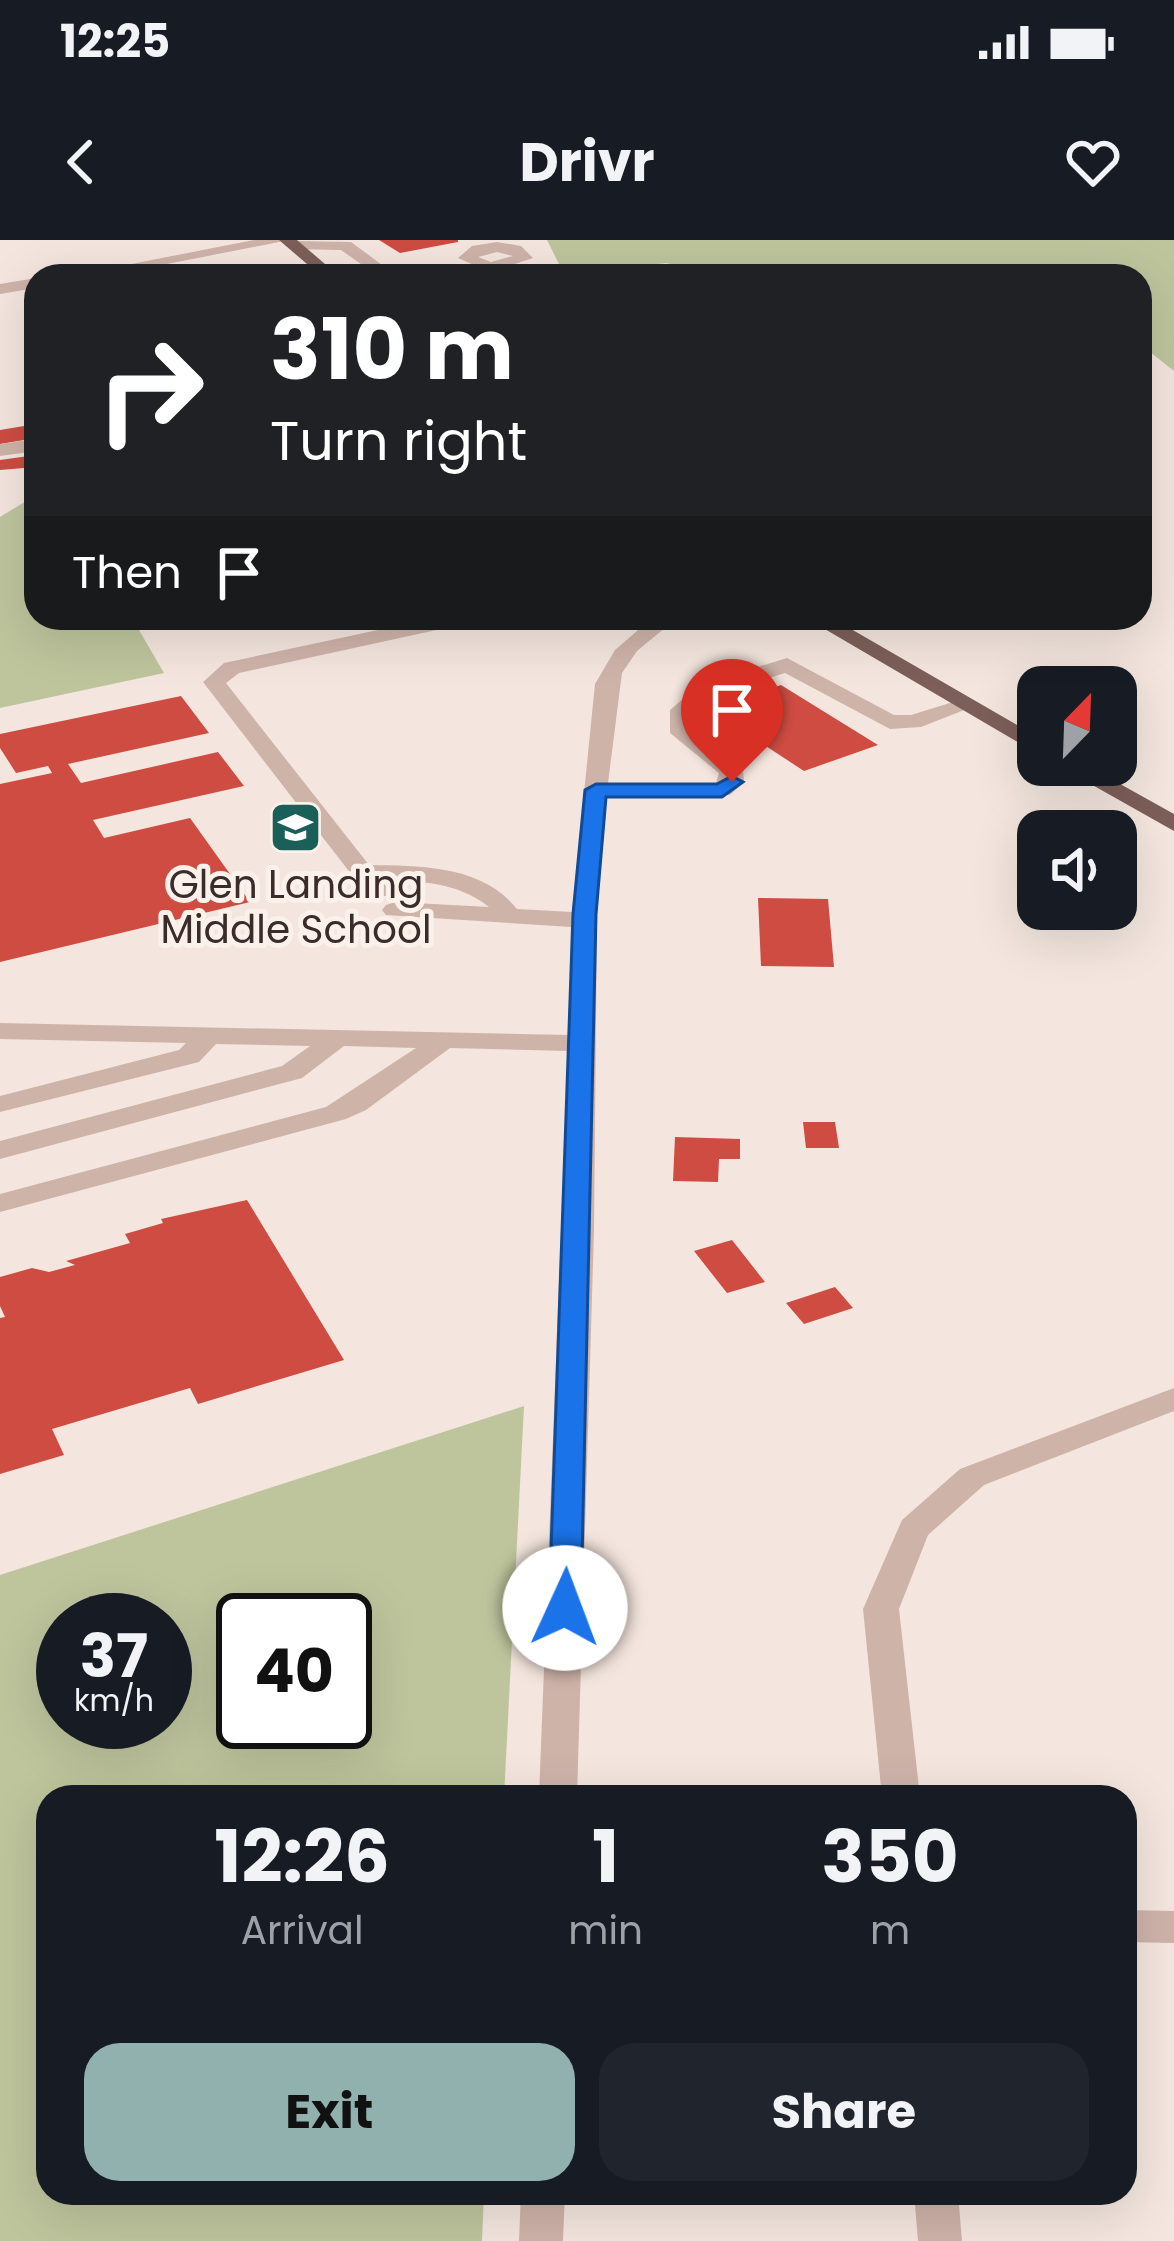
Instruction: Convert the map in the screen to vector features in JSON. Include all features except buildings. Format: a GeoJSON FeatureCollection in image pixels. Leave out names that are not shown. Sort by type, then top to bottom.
{"type":"FeatureCollection","features":[{"type":"Feature","properties":{"kind":"main road"},"geometry":{"type":"LineString","coordinates":[[288,242],[316,264]]}},
{"type":"Feature","properties":{"kind":"main road"},"geometry":{"type":"LineString","coordinates":[[838,630],[1017,735]]}},
{"type":"Feature","properties":{"kind":"main road"},"geometry":{"type":"LineString","coordinates":[[1107,786],[1174,824]]}},
{"type":"Feature","properties":{"kind":"street"},"geometry":{"type":"LineString","coordinates":[[152,264],[288,242],[345,244],[372,264]]}},
{"type":"Feature","properties":{"kind":"street"},"geometry":{"type":"LineString","coordinates":[[408,630],[232,668],[214,682],[378,891],[509,916],[584,920]]}},
{"type":"Feature","properties":{"kind":"street"},"geometry":{"type":"LineString","coordinates":[[557,1785],[584,920],[606,684],[613,665],[648,630]]}},
{"type":"Feature","properties":{"kind":"street"},"geometry":{"type":"LineString","coordinates":[[596,790],[722,790],[732,782],[730,770],[681,733],[681,710],[707,690],[787,665],[890,722],[913,722],[966,705]]}},
{"type":"Feature","properties":{"kind":"street"},"geometry":{"type":"LineString","coordinates":[[378,891],[466,882],[493,895],[509,916]]}},
{"type":"Feature","properties":{"kind":"street"},"geometry":{"type":"LineString","coordinates":[[0,1031],[582,1043]]}},
{"type":"Feature","properties":{"kind":"street"},"geometry":{"type":"LineString","coordinates":[[0,1104],[189,1057],[209,1035]]}},
{"type":"Feature","properties":{"kind":"street"},"geometry":{"type":"LineString","coordinates":[[0,1150],[292,1072],[338,1038]]}},
{"type":"Feature","properties":{"kind":"street"},"geometry":{"type":"LineString","coordinates":[[0,1203],[336,1113],[356,1104],[444,1040]]}},
{"type":"Feature","properties":{"kind":"street"},"geometry":{"type":"LineString","coordinates":[[900,1785],[880,1609],[914,1529],[972,1477],[1174,1399]]}},
{"type":"Feature","properties":{"kind":"street"},"geometry":{"type":"LineString","coordinates":[[1137,1926],[1174,1927]]}},
{"type":"Feature","properties":{"kind":"street"},"geometry":{"type":"LineString","coordinates":[[541,2241],[542,2205]]}},
{"type":"Feature","properties":{"kind":"street"},"geometry":{"type":"LineString","coordinates":[[937,2205],[940,2241]]}},
{"type":"Feature","properties":{"kind":"green space"},"geometry":{"type":"Polygon","coordinates":[[[547,240],[1174,240],[1174,371],[1152,354],[1152,264],[559,264],[547,240]]]}},
{"type":"Feature","properties":{"kind":"green space"},"geometry":{"type":"Polygon","coordinates":[[[24,502],[24,630],[139,630],[164,673],[0,708],[0,517],[24,502]]]}},
{"type":"Feature","properties":{"kind":"green space"},"geometry":{"type":"Polygon","coordinates":[[[524,1406],[505,1785],[36,1785],[36,2205],[484,2205],[482,2241],[0,2241],[0,1575],[524,1406]]]}},
{"type":"Feature","properties":{"kind":"place","name":"Glen Landing Middle School"},"geometry":{"type":"Point","coordinates":[296,827]}},
{"type":"Feature","properties":{"kind":"route"},"geometry":{"type":"LineString","coordinates":[[565,1608],[579,1230],[584,914],[596,790],[685,793],[722,790],[732,782]]}}]}
